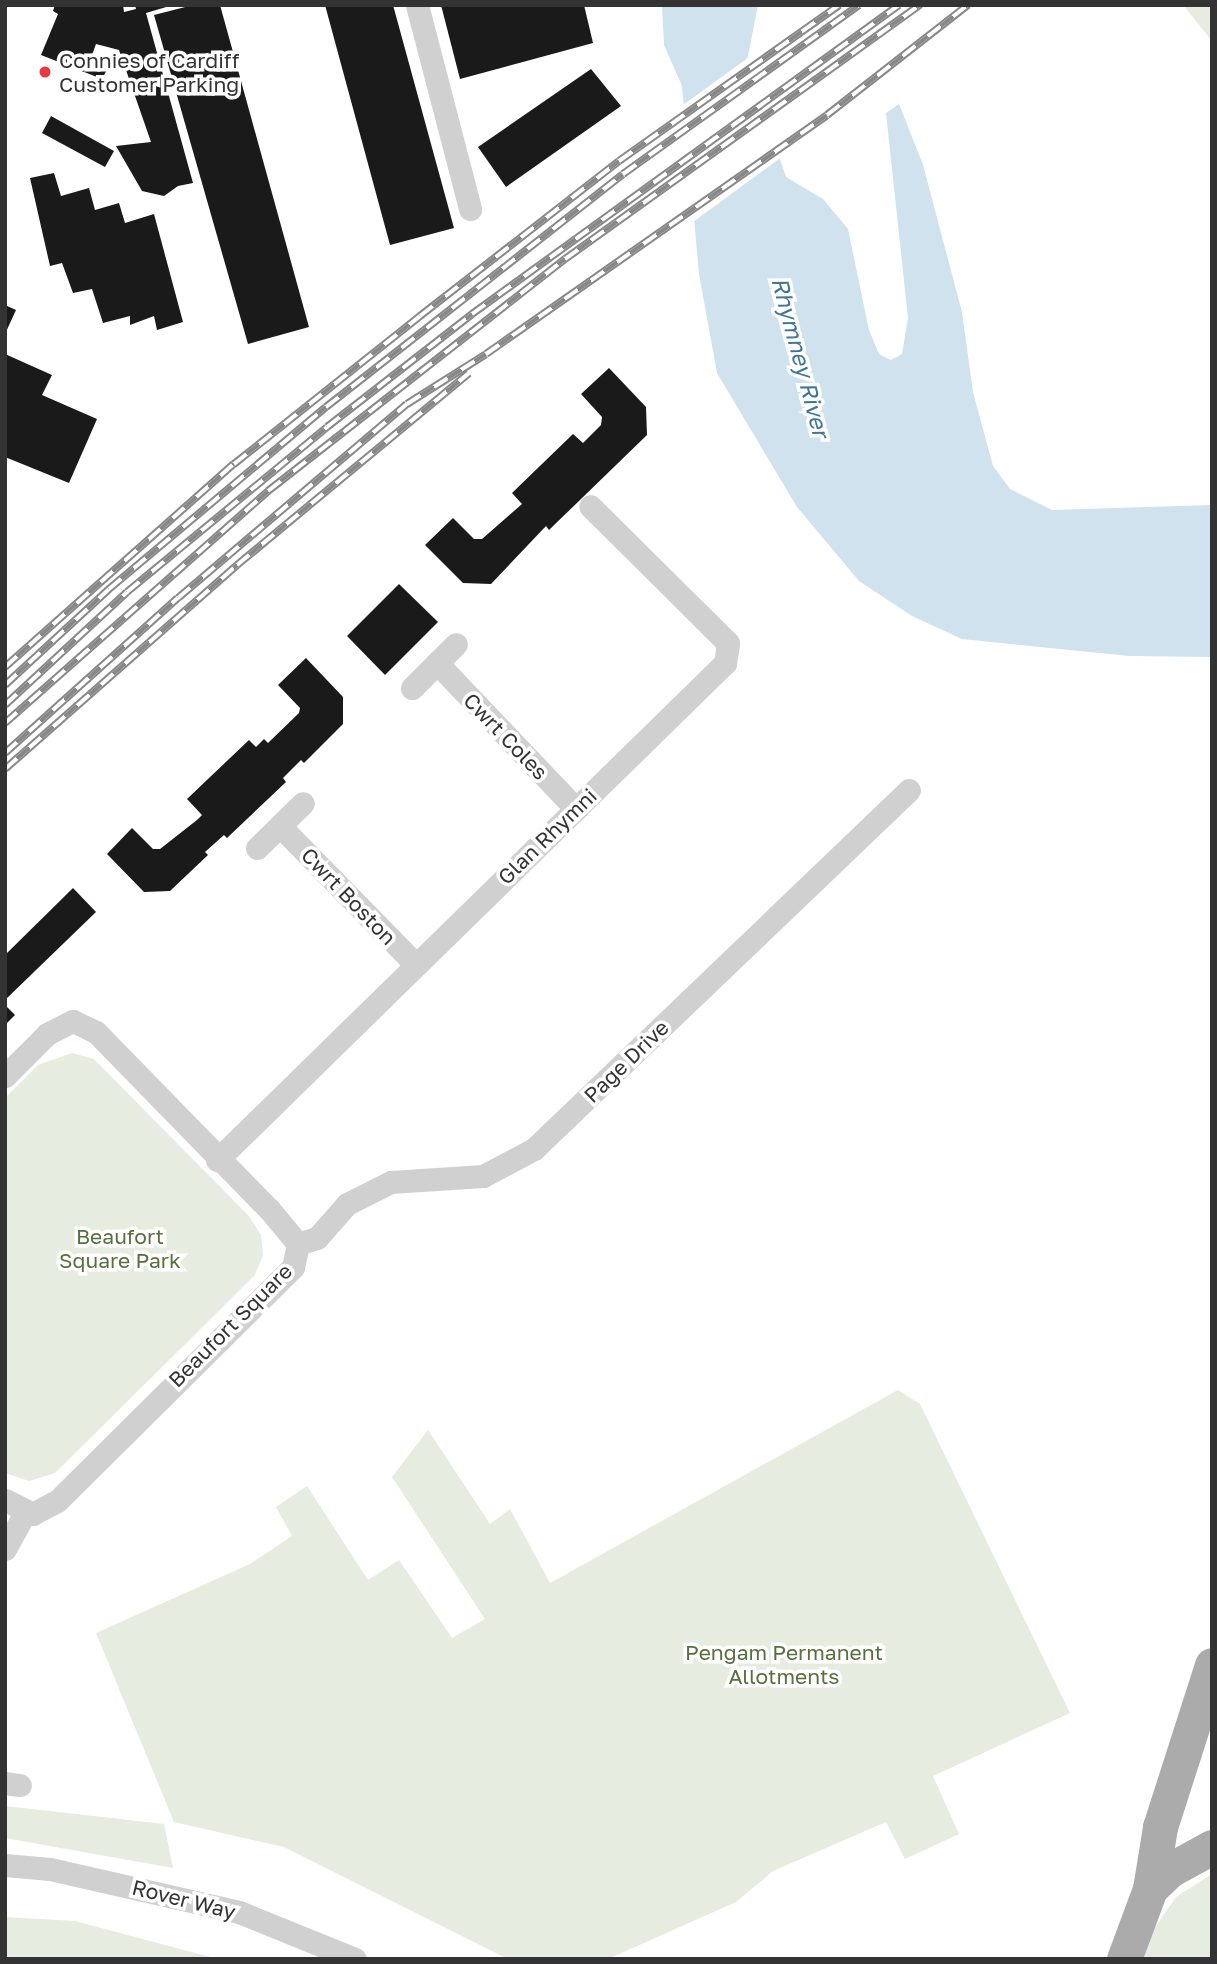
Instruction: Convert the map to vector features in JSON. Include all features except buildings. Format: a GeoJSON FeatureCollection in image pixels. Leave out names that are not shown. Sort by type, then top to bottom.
{"type":"FeatureCollection","features":[{"type":"Feature","properties":{"kind":"main road"},"geometry":{"type":"LineString","coordinates":[[1122,1954],[1150,1889],[1160,1827],[1212,1665]]}},
{"type":"Feature","properties":{"kind":"main road"},"geometry":{"type":"LineString","coordinates":[[1150,1889],[1170,1870],[1212,1847]]}},
{"type":"Feature","properties":{"kind":"street"},"geometry":{"type":"LineString","coordinates":[[417,5],[470,209]]}},
{"type":"Feature","properties":{"kind":"street","name":"Glan Rhymni"},"geometry":{"type":"LineString","coordinates":[[217,1160],[725,663],[728,643],[590,506]]}},
{"type":"Feature","properties":{"kind":"street"},"geometry":{"type":"LineString","coordinates":[[412,688],[456,644]]}},
{"type":"Feature","properties":{"kind":"street","name":"Cwrt Coles"},"geometry":{"type":"LineString","coordinates":[[437,663],[576,809]]}},
{"type":"Feature","properties":{"kind":"street","name":"Page Drive"},"geometry":{"type":"LineString","coordinates":[[298,1244],[317,1238],[347,1204],[391,1182],[484,1176],[534,1149],[909,790]]}},
{"type":"Feature","properties":{"kind":"street"},"geometry":{"type":"LineString","coordinates":[[257,848],[303,803]]}},
{"type":"Feature","properties":{"kind":"street","name":"Cwrt Boston"},"geometry":{"type":"LineString","coordinates":[[281,827],[416,965]]}},
{"type":"Feature","properties":{"kind":"street","name":"Beaufort Square"},"geometry":{"type":"LineString","coordinates":[[5,1076],[47,1034],[73,1021],[96,1032],[217,1160],[269,1209],[298,1244],[293,1266],[57,1501],[33,1514],[26,1511]]}},
{"type":"Feature","properties":{"kind":"street"},"geometry":{"type":"LineString","coordinates":[[5,1500],[26,1511],[5,1549]]}},
{"type":"Feature","properties":{"kind":"street","name":"Rover Way"},"geometry":{"type":"LineString","coordinates":[[5,1864],[63,1872],[239,1912],[355,1959]]}},
{"type":"Feature","properties":{"kind":"green space"},"geometry":{"type":"Polygon","coordinates":[[[1183,5],[1212,5],[1212,41],[1183,5]]]}},
{"type":"Feature","properties":{"kind":"green space","name":"Beaufort Square Park"},"geometry":{"type":"Polygon","coordinates":[[[72,1053],[94,1059],[249,1216],[261,1235],[263,1255],[255,1275],[55,1473],[29,1481],[5,1473],[5,1098],[38,1065],[72,1053]]]}},
{"type":"Feature","properties":{"kind":"green space","name":"Pengam Permanent Allotments"},"geometry":{"type":"Polygon","coordinates":[[[898,1390],[920,1404],[1070,1713],[933,1776],[959,1834],[905,1859],[886,1822],[773,1871],[736,1902],[608,1959],[508,1959],[284,1847],[174,1822],[96,1633],[250,1564],[292,1536],[276,1507],[307,1486],[368,1580],[399,1560],[452,1638],[485,1619],[392,1477],[428,1430],[490,1524],[510,1509],[550,1583],[898,1390]]]}},
{"type":"Feature","properties":{"kind":"green space"},"geometry":{"type":"Polygon","coordinates":[[[5,1806],[164,1824],[173,1868],[5,1838],[5,1806]]]}},
{"type":"Feature","properties":{"kind":"green space"},"geometry":{"type":"Polygon","coordinates":[[[1212,1874],[1212,1959],[1144,1959],[1154,1929],[1176,1897],[1212,1874]]]}},
{"type":"Feature","properties":{"kind":"green space"},"geometry":{"type":"Polygon","coordinates":[[[5,1917],[75,1921],[218,1959],[5,1959],[5,1917]]]}},
{"type":"Feature","properties":{"kind":"water","name":"Rhymney River"},"geometry":{"type":"Polygon","coordinates":[[[662,5],[758,5],[747,61],[786,177],[823,199],[848,229],[869,330],[879,354],[891,360],[902,354],[908,318],[886,113],[899,104],[923,165],[962,312],[973,392],[993,466],[1010,489],[1052,510],[1212,505],[1212,657],[1129,656],[962,639],[912,616],[859,581],[797,507],[717,373],[699,274],[682,86],[664,45],[662,5]]]}},
{"type":"Feature","properties":{"kind":"pier"},"geometry":{"type":"Polygon","coordinates":[[[752,55],[783,156],[693,222],[680,107],[752,55]]]}},
{"type":"Feature","properties":{"kind":"railway"},"geometry":{"type":"LineString","coordinates":[[5,667],[234,464],[420,316],[619,161],[839,5]]}},
{"type":"Feature","properties":{"kind":"railway"},"geometry":{"type":"LineString","coordinates":[[5,685],[109,589],[326,407],[623,174],[859,5]]}},
{"type":"Feature","properties":{"kind":"railway"},"geometry":{"type":"LineString","coordinates":[[5,705],[127,592],[327,427],[472,314],[899,5]]}},
{"type":"Feature","properties":{"kind":"railway"},"geometry":{"type":"LineString","coordinates":[[5,723],[268,491],[565,259],[920,5]]}},
{"type":"Feature","properties":{"kind":"railway"},"geometry":{"type":"LineString","coordinates":[[5,753],[178,598],[407,404],[486,354],[827,115],[968,5]]}},
{"type":"Feature","properties":{"kind":"railway"},"geometry":{"type":"LineString","coordinates":[[5,769],[237,565],[469,373]]}},
{"type":"Feature","properties":{"kind":"place","name":"Connies of Cardiff Customer Parking"},"geometry":{"type":"Point","coordinates":[45,72]}}]}
